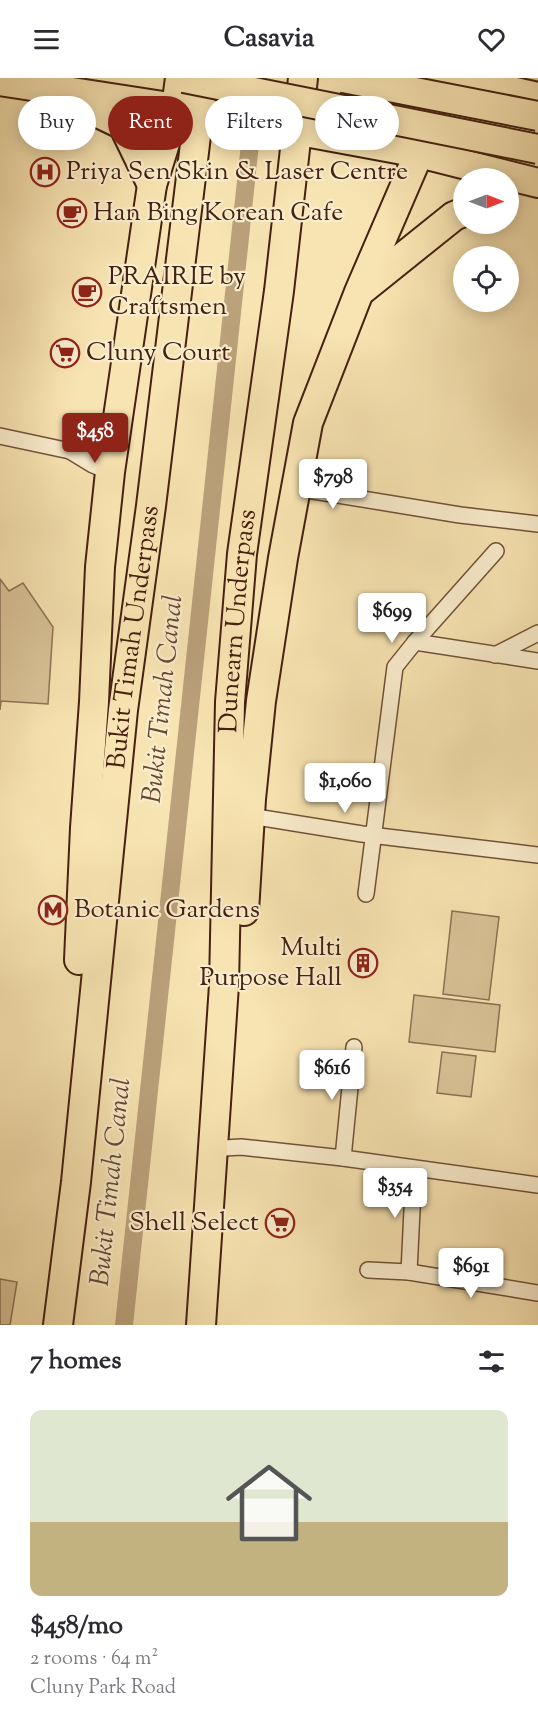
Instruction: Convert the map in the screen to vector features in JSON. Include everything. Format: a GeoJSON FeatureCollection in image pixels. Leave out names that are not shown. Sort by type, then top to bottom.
{"type":"FeatureCollection","features":[{"type":"Feature","properties":{"kind":"highway"},"geometry":{"type":"LineString","coordinates":[[178,96],[182,78],[237,87],[538,149]]}},
{"type":"Feature","properties":{"kind":"highway","name":"Bukit Timah Underpass"},"geometry":{"type":"LineString","coordinates":[[58,1325],[76,1182],[123,710],[151,506],[203,78]]}},
{"type":"Feature","properties":{"kind":"highway","name":"Dunearn Underpass"},"geometry":{"type":"LineString","coordinates":[[222,1151],[230,702],[242,554],[279,291],[303,78]]}},
{"type":"Feature","properties":{"kind":"highway"},"geometry":{"type":"LineString","coordinates":[[343,78],[538,116]]}},
{"type":"Feature","properties":{"kind":"highway"},"geometry":{"type":"LineString","coordinates":[[201,1325],[222,1151],[261,700],[295,488],[308,423],[359,292],[420,153],[435,78]]}},
{"type":"Feature","properties":{"kind":"highway"},"geometry":{"type":"LineString","coordinates":[[453,78],[538,95]]}},
{"type":"Feature","properties":{"kind":"highway"},"geometry":{"type":"LineString","coordinates":[[520,78],[538,95]]}},
{"type":"Feature","properties":{"kind":"highway"},"geometry":{"type":"LineString","coordinates":[[0,81],[108,98]]}},
{"type":"Feature","properties":{"kind":"highway"},"geometry":{"type":"LineString","coordinates":[[48,89],[123,125],[152,185]]}},
{"type":"Feature","properties":{"kind":"highway"},"geometry":{"type":"LineString","coordinates":[[193,111],[420,153],[524,184]]}},
{"type":"Feature","properties":{"kind":"highway"},"geometry":{"type":"LineString","coordinates":[[84,1090],[74,1039],[100,567],[110,472],[152,185],[163,150]]}},
{"type":"Feature","properties":{"kind":"highway"},"geometry":{"type":"LineString","coordinates":[[359,292],[453,217]]}},
{"type":"Feature","properties":{"kind":"street"},"geometry":{"type":"LineString","coordinates":[[0,436],[70,451],[110,472]]}},
{"type":"Feature","properties":{"kind":"street"},"geometry":{"type":"LineString","coordinates":[[70,451],[115,444]]}},
{"type":"Feature","properties":{"kind":"street"},"geometry":{"type":"LineString","coordinates":[[295,488],[460,515],[538,524]]}},
{"type":"Feature","properties":{"kind":"street"},"geometry":{"type":"LineString","coordinates":[[366,894],[395,668],[496,551]]}},
{"type":"Feature","properties":{"kind":"street"},"geometry":{"type":"LineString","coordinates":[[495,655],[538,633]]}},
{"type":"Feature","properties":{"kind":"street"},"geometry":{"type":"LineString","coordinates":[[416,642],[538,661]]}},
{"type":"Feature","properties":{"kind":"street"},"geometry":{"type":"LineString","coordinates":[[250,816],[373,835],[538,855]]}},
{"type":"Feature","properties":{"kind":"street"},"geometry":{"type":"LineString","coordinates":[[343,1158],[354,1047]]}},
{"type":"Feature","properties":{"kind":"street"},"geometry":{"type":"LineString","coordinates":[[222,1151],[241,1147],[343,1158],[538,1185]]}},
{"type":"Feature","properties":{"kind":"street"},"geometry":{"type":"LineString","coordinates":[[409,1272],[414,1168]]}},
{"type":"Feature","properties":{"kind":"street"},"geometry":{"type":"LineString","coordinates":[[368,1270],[409,1272],[538,1293]]}},
{"type":"Feature","properties":{"kind":"shaded area"},"geometry":{"type":"Polygon","coordinates":[[[0,579],[9,591],[23,583],[53,627],[48,704],[1,701],[0,710],[0,579]]]}},
{"type":"Feature","properties":{"kind":"shaded area"},"geometry":{"type":"Polygon","coordinates":[[[452,911],[499,917],[489,1000],[443,994],[452,911]]]}},
{"type":"Feature","properties":{"kind":"shaded area"},"geometry":{"type":"Polygon","coordinates":[[[414,995],[500,1005],[495,1052],[409,1042],[414,995]]]}},
{"type":"Feature","properties":{"kind":"shaded area"},"geometry":{"type":"Polygon","coordinates":[[[442,1052],[476,1056],[471,1097],[437,1093],[442,1052]]]}},
{"type":"Feature","properties":{"kind":"shaded area"},"geometry":{"type":"Polygon","coordinates":[[[0,1279],[17,1282],[10,1325],[0,1325],[0,1279]]]}},
{"type":"Feature","properties":{"kind":"waterway","name":"Bukit Timah Canal"},"geometry":{"type":"LineString","coordinates":[[124,1325],[257,78]]}},
{"type":"Feature","properties":{"kind":"place","name":"Priya Sen Skin & Laser Centre"},"geometry":{"type":"Point","coordinates":[45,172]}},
{"type":"Feature","properties":{"kind":"place","name":"Han Bing Korean Cafe"},"geometry":{"type":"Point","coordinates":[72,213]}},
{"type":"Feature","properties":{"kind":"place","name":"PRAIRIE by Craftsmen"},"geometry":{"type":"Point","coordinates":[87,292]}},
{"type":"Feature","properties":{"kind":"place","name":"Cluny Court"},"geometry":{"type":"Point","coordinates":[65,353]}},
{"type":"Feature","properties":{"kind":"place","name":"Botanic Gardens"},"geometry":{"type":"Point","coordinates":[53,910]}},
{"type":"Feature","properties":{"kind":"place","name":"Multi Purpose Hall"},"geometry":{"type":"Point","coordinates":[363,963]}},
{"type":"Feature","properties":{"kind":"place","name":"Shell Select"},"geometry":{"type":"Point","coordinates":[280,1223]}}]}
